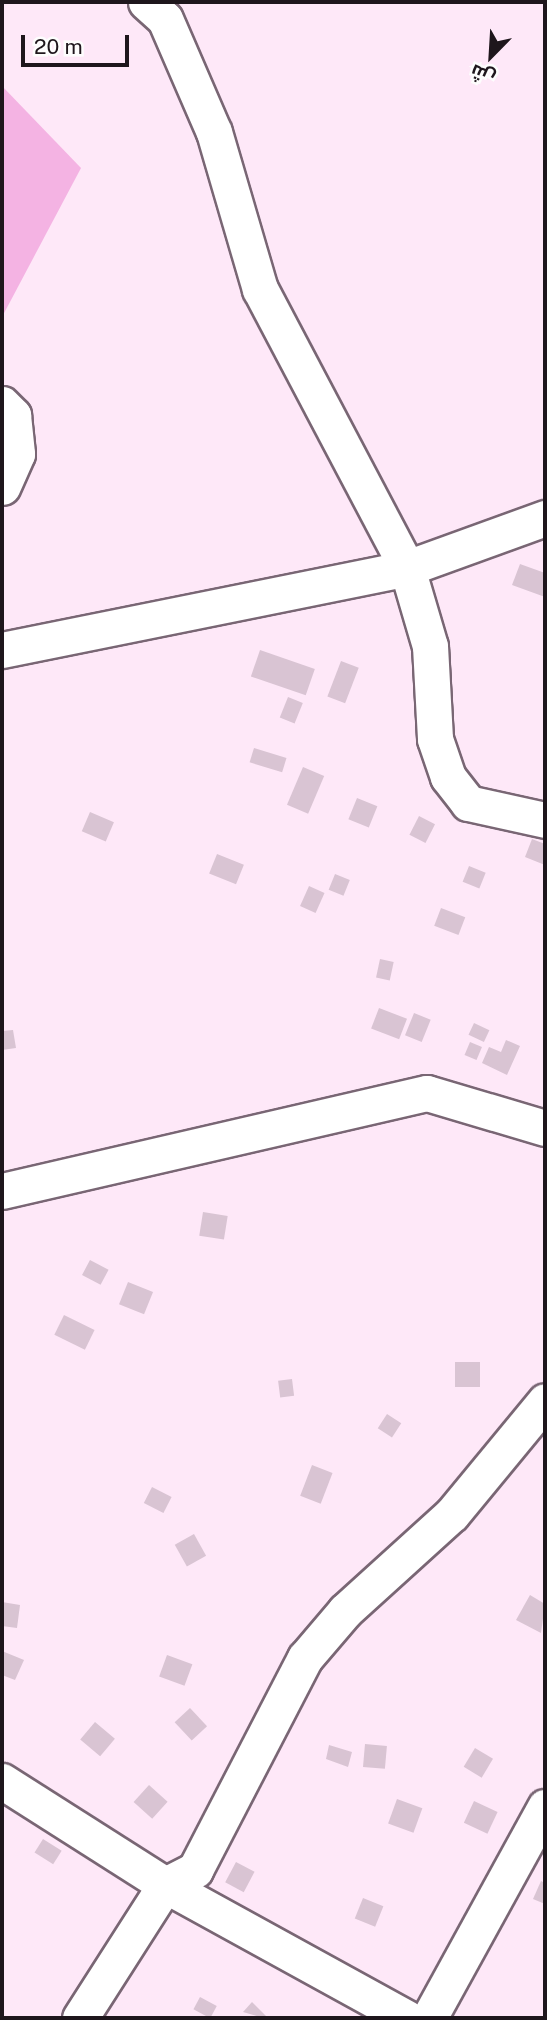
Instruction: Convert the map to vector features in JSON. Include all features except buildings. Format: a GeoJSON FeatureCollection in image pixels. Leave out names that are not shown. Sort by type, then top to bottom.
{"type":"FeatureCollection","features":[{"type":"Feature","properties":{"kind":"street"},"geometry":{"type":"LineString","coordinates":[[146,2],[165,19],[214,132],[260,289],[407,568],[430,646],[435,739],[448,777],[468,803],[545,820]]}},
{"type":"Feature","properties":{"kind":"street"},"geometry":{"type":"LineString","coordinates":[[2,404],[13,415],[17,454],[2,487]]}},
{"type":"Feature","properties":{"kind":"street"},"geometry":{"type":"LineString","coordinates":[[2,650],[407,568],[545,518]]}},
{"type":"Feature","properties":{"kind":"street"},"geometry":{"type":"LineString","coordinates":[[2,1191],[426,1093],[545,1128]]}},
{"type":"Feature","properties":{"kind":"street"},"geometry":{"type":"LineString","coordinates":[[80,2018],[165,1885],[195,1870],[305,1658],[345,1611],[452,1514],[545,1401]]}},
{"type":"Feature","properties":{"kind":"street"},"geometry":{"type":"LineString","coordinates":[[2,1780],[165,1885],[407,2018]]}},
{"type":"Feature","properties":{"kind":"street"},"geometry":{"type":"LineString","coordinates":[[429,2018],[545,1807]]}},
{"type":"Feature","properties":{"kind":"shaded area"},"geometry":{"type":"Polygon","coordinates":[[[2,86],[81,168],[2,317],[2,86]]]}}]}
